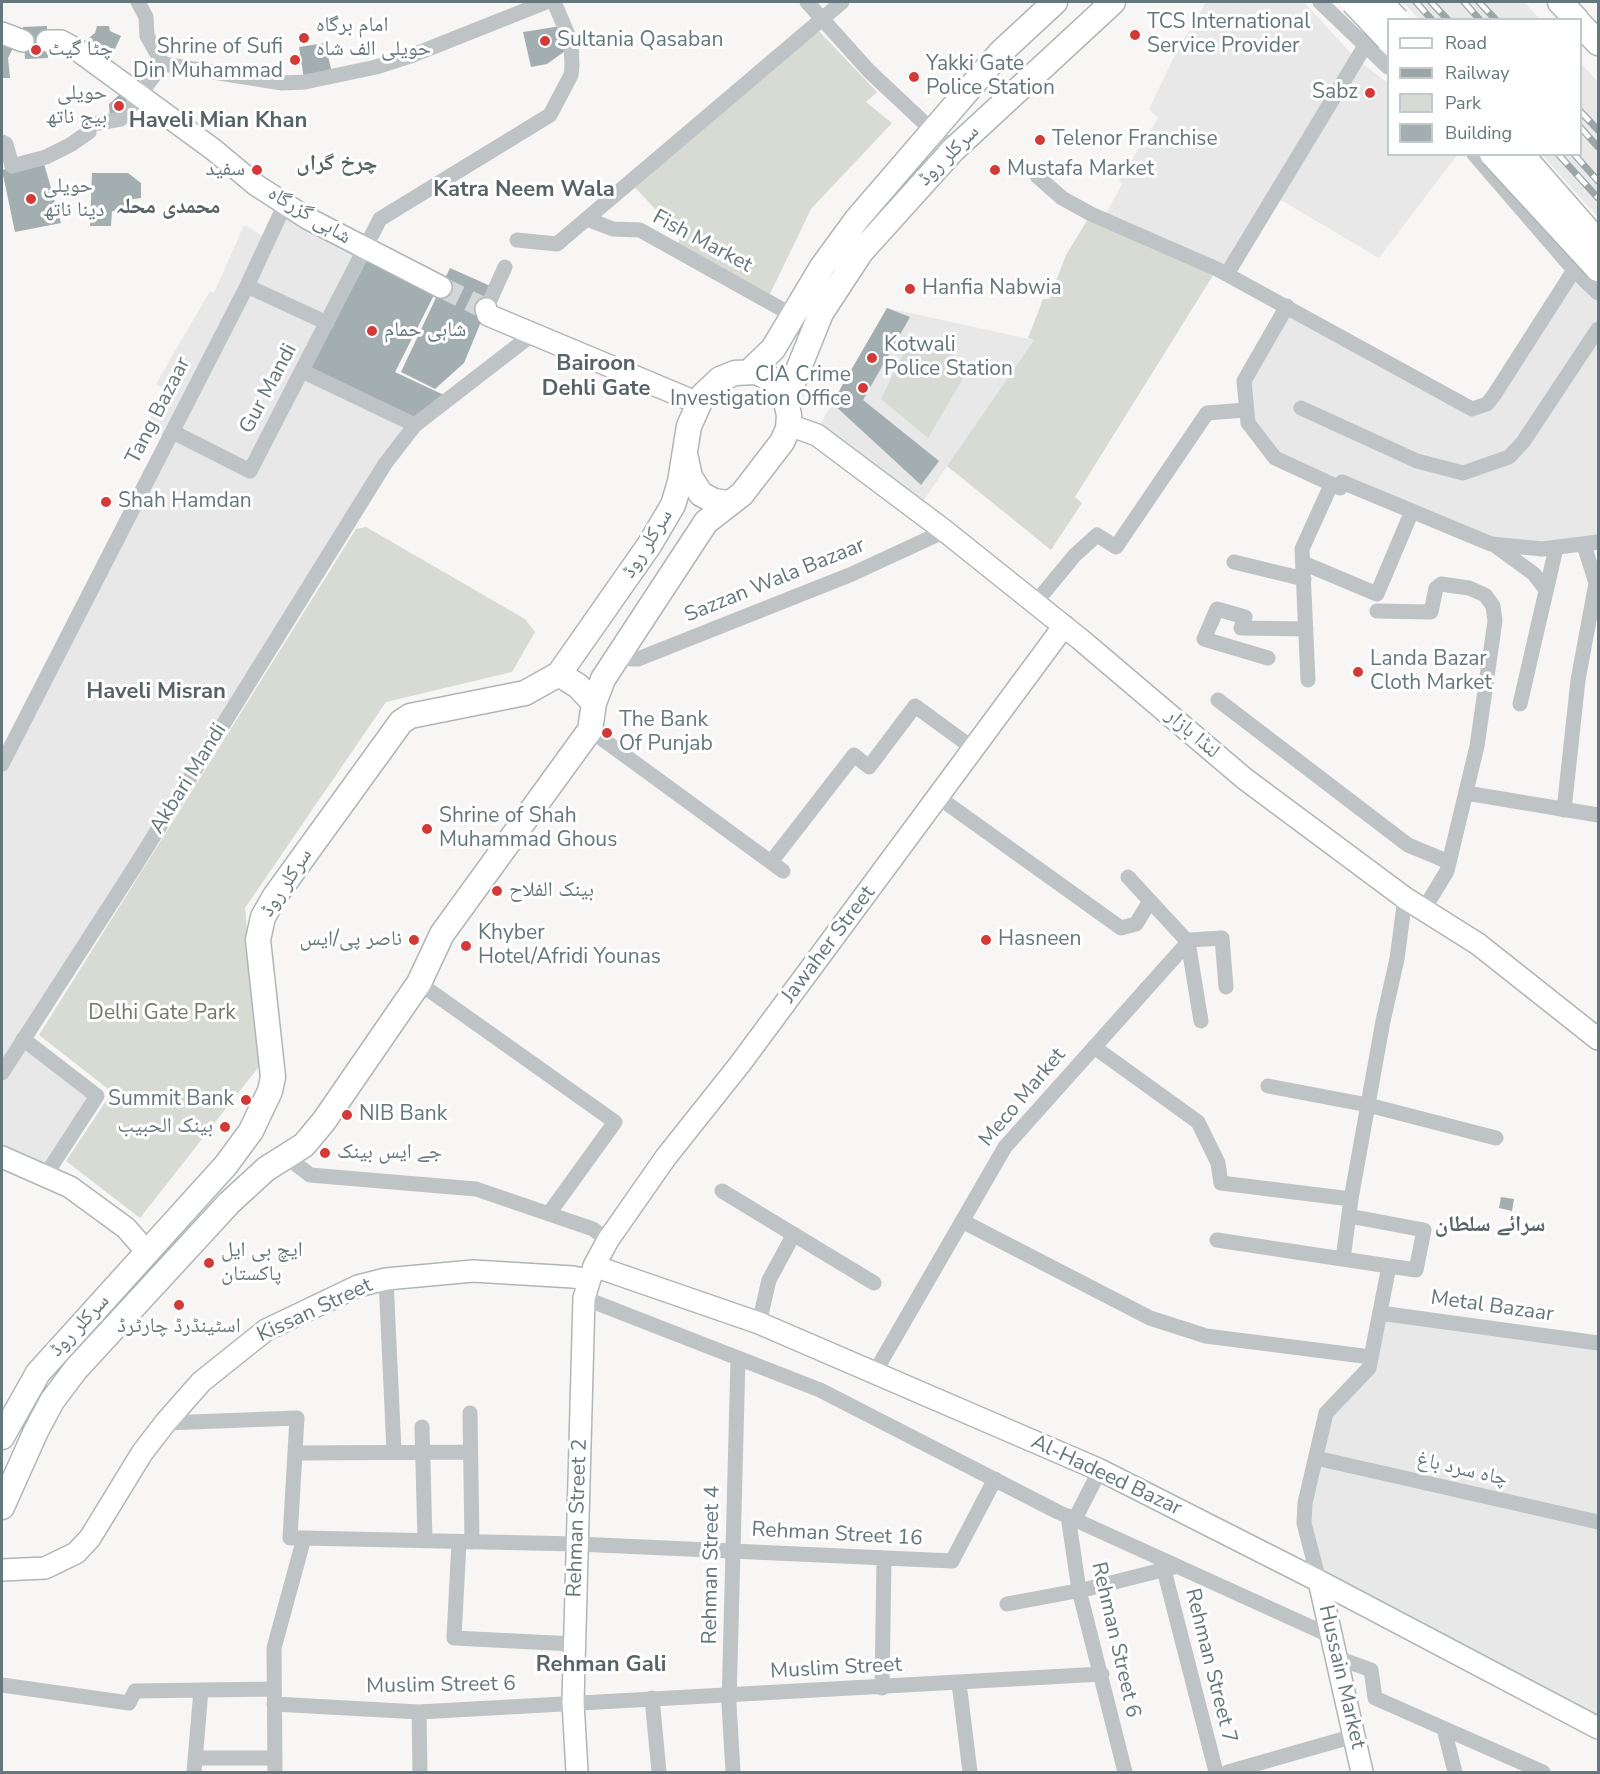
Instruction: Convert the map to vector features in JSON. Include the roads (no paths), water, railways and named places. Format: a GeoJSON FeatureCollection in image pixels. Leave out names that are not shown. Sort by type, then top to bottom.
{"type":"FeatureCollection","features":[{"type":"Feature","properties":{"kind":"main road","name":"سرکلر روڈ"},"geometry":{"type":"LineString","coordinates":[[2,1437],[38,1372],[240,1150],[258,1117],[273,1077],[258,939],[263,917],[274,896],[401,722],[410,716],[525,693],[559,674],[650,544],[673,505],[689,426],[698,403],[708,389],[720,379],[750,371],[773,349],[822,267],[857,219],[1000,53],[1055,2]]}},
{"type":"Feature","properties":{"kind":"main road","name":"سرکلر روڈ"},"geometry":{"type":"LineString","coordinates":[[2,1507],[36,1431],[66,1383],[208,1224],[266,1169],[304,1145],[324,1121],[419,983],[442,934],[590,730],[594,703],[603,679],[706,522],[728,503],[737,499],[782,442],[789,425],[786,400],[813,330],[848,271],[879,232],[953,150],[1113,2]]}},
{"type":"Feature","properties":{"kind":"main road"},"geometry":{"type":"LineString","coordinates":[[1353,2],[1377,42]]}},
{"type":"Feature","properties":{"kind":"main road"},"geometry":{"type":"LineString","coordinates":[[1582,24],[1599,43]]}},
{"type":"Feature","properties":{"kind":"main road"},"geometry":{"type":"LineString","coordinates":[[1494,156],[1599,269]]}},
{"type":"Feature","properties":{"kind":"main road"},"geometry":{"type":"LineString","coordinates":[[1523,156],[1599,241]]}},
{"type":"Feature","properties":{"kind":"main road"},"geometry":{"type":"LineString","coordinates":[[750,371],[773,380],[786,400]]}},
{"type":"Feature","properties":{"kind":"main road","name":"سرکلر روڈ"},"geometry":{"type":"LineString","coordinates":[[685,453],[688,472],[696,488],[707,498],[728,503]]}},
{"type":"Feature","properties":{"kind":"main road"},"geometry":{"type":"LineString","coordinates":[[559,674],[578,686],[594,703]]}},
{"type":"Feature","properties":{"kind":"main road"},"geometry":{"type":"LineString","coordinates":[[240,1150],[266,1169]]}},
{"type":"Feature","properties":{"kind":"street"},"geometry":{"type":"LineString","coordinates":[[138,2],[146,17],[147,36],[164,64],[282,83],[305,82],[376,67],[413,55],[525,5],[546,2]]}},
{"type":"Feature","properties":{"kind":"street","name":"Gur Mandi"},"geometry":{"type":"LineString","coordinates":[[172,432],[250,471],[380,219],[550,115],[571,75],[572,66],[571,42],[554,2]]}},
{"type":"Feature","properties":{"kind":"street"},"geometry":{"type":"LineString","coordinates":[[807,2],[820,19],[932,132],[953,150]]}},
{"type":"Feature","properties":{"kind":"street"},"geometry":{"type":"LineString","coordinates":[[517,240],[557,244],[842,2]]}},
{"type":"Feature","properties":{"kind":"street"},"geometry":{"type":"LineString","coordinates":[[1320,2],[1377,42],[1387,63]]}},
{"type":"Feature","properties":{"kind":"street"},"geometry":{"type":"LineString","coordinates":[[1227,274],[1377,42],[1390,6],[1405,18]]}},
{"type":"Feature","properties":{"kind":"street"},"geometry":{"type":"LineString","coordinates":[[2,33],[24,41]]}},
{"type":"Feature","properties":{"kind":"street","name":"شاہی گزرگاہ"},"geometry":{"type":"LineString","coordinates":[[47,40],[61,41],[76,49],[285,204],[365,249],[441,287]]}},
{"type":"Feature","properties":{"kind":"street"},"geometry":{"type":"LineString","coordinates":[[2,142],[6,144],[12,166],[46,157],[89,132],[87,125],[121,119],[137,95],[164,64]]}},
{"type":"Feature","properties":{"kind":"street"},"geometry":{"type":"LineString","coordinates":[[1476,156],[1574,270],[1599,293]]}},
{"type":"Feature","properties":{"kind":"street"},"geometry":{"type":"LineString","coordinates":[[1533,156],[1599,227]]}},
{"type":"Feature","properties":{"kind":"street"},"geometry":{"type":"LineString","coordinates":[[1037,176],[1062,198],[1091,214],[1227,274],[1472,409],[1480,408],[1494,395],[1574,270],[1599,241]]}},
{"type":"Feature","properties":{"kind":"street","name":"Tang Bazaar"},"geometry":{"type":"LineString","coordinates":[[2,767],[247,286],[285,204]]}},
{"type":"Feature","properties":{"kind":"street","name":"Fish Market"},"geometry":{"type":"LineString","coordinates":[[587,219],[613,229],[640,230],[794,315]]}},
{"type":"Feature","properties":{"kind":"street"},"geometry":{"type":"LineString","coordinates":[[505,267],[486,309],[488,315],[698,403]]}},
{"type":"Feature","properties":{"kind":"street"},"geometry":{"type":"LineString","coordinates":[[247,286],[327,322]]}},
{"type":"Feature","properties":{"kind":"street"},"geometry":{"type":"LineString","coordinates":[[1287,306],[1244,381],[1248,423],[1275,458],[1331,485],[1340,488],[1342,482],[1493,544],[1534,574],[1546,590]]}},
{"type":"Feature","properties":{"kind":"street"},"geometry":{"type":"LineString","coordinates":[[1301,408],[1417,461],[1463,473],[1509,457],[1523,442],[1599,329]]}},
{"type":"Feature","properties":{"kind":"street","name":"Akbari Mandi"},"geometry":{"type":"LineString","coordinates":[[2,1073],[134,868],[385,464],[415,425],[534,333]]}},
{"type":"Feature","properties":{"kind":"street"},"geometry":{"type":"LineString","coordinates":[[302,371],[415,425]]}},
{"type":"Feature","properties":{"kind":"street"},"geometry":{"type":"LineString","coordinates":[[1035,602],[1075,555],[1097,535],[1116,547],[1207,413],[1245,410]]}},
{"type":"Feature","properties":{"kind":"street","name":"لنڈا بازار"},"geometry":{"type":"LineString","coordinates":[[789,425],[817,435],[945,531],[1035,602],[1245,779],[1405,898],[1514,970],[1599,1039]]}},
{"type":"Feature","properties":{"kind":"street"},"geometry":{"type":"LineString","coordinates":[[1308,680],[1302,549],[1331,485]]}},
{"type":"Feature","properties":{"kind":"street"},"geometry":{"type":"LineString","coordinates":[[1234,562],[1303,571],[1377,594],[1413,511]]}},
{"type":"Feature","properties":{"kind":"street","name":"Sazzan Wala Bazaar"},"geometry":{"type":"LineString","coordinates":[[619,653],[630,659],[638,659],[852,574],[945,531]]}},
{"type":"Feature","properties":{"kind":"street"},"geometry":{"type":"LineString","coordinates":[[1493,544],[1542,549],[1591,543],[1596,583],[1593,629],[1578,680],[1564,810]]}},
{"type":"Feature","properties":{"kind":"street"},"geometry":{"type":"LineString","coordinates":[[1520,704],[1556,548]]}},
{"type":"Feature","properties":{"kind":"street"},"geometry":{"type":"LineString","coordinates":[[1377,611],[1431,612],[1436,588],[1442,584],[1469,588],[1485,595],[1493,606],[1494,633],[1477,746],[1449,861],[1437,890],[1424,909]]}},
{"type":"Feature","properties":{"kind":"street"},"geometry":{"type":"LineString","coordinates":[[1268,658],[1204,639],[1217,609],[1245,617],[1241,628],[1306,629]]}},
{"type":"Feature","properties":{"kind":"street","name":"Jawaher Street"},"geometry":{"type":"LineString","coordinates":[[589,1281],[608,1240],[666,1156],[740,1064],[1064,626]]}},
{"type":"Feature","properties":{"kind":"street"},"geometry":{"type":"LineString","coordinates":[[1218,700],[1408,845],[1449,861]]}},
{"type":"Feature","properties":{"kind":"street"},"geometry":{"type":"LineString","coordinates":[[590,730],[777,866],[854,755],[869,767],[915,706],[974,749]]}},
{"type":"Feature","properties":{"kind":"street"},"geometry":{"type":"LineString","coordinates":[[1466,793],[1599,815]]}},
{"type":"Feature","properties":{"kind":"street"},"geometry":{"type":"LineString","coordinates":[[938,797],[1121,928],[1136,924],[1150,901]]}},
{"type":"Feature","properties":{"kind":"street"},"geometry":{"type":"LineString","coordinates":[[1128,877],[1188,942],[1201,1021]]}},
{"type":"Feature","properties":{"kind":"street"},"geometry":{"type":"LineString","coordinates":[[1343,1259],[1351,1199],[1397,959],[1405,898]]}},
{"type":"Feature","properties":{"kind":"street"},"geometry":{"type":"LineString","coordinates":[[1188,942],[1222,938],[1226,987]]}},
{"type":"Feature","properties":{"kind":"street","name":"Meco Market"},"geometry":{"type":"LineString","coordinates":[[875,1372],[1005,1147],[1188,942]]}},
{"type":"Feature","properties":{"kind":"street"},"geometry":{"type":"LineString","coordinates":[[419,983],[615,1122],[550,1212]]}},
{"type":"Feature","properties":{"kind":"street"},"geometry":{"type":"LineString","coordinates":[[23,1039],[97,1096],[45,1176]]}},
{"type":"Feature","properties":{"kind":"street"},"geometry":{"type":"LineString","coordinates":[[1094,1047],[1198,1122],[1218,1164],[1221,1183],[1351,1199]]}},
{"type":"Feature","properties":{"kind":"street"},"geometry":{"type":"LineString","coordinates":[[1269,1086],[1368,1105],[1496,1138]]}},
{"type":"Feature","properties":{"kind":"street"},"geometry":{"type":"LineString","coordinates":[[287,1156],[310,1175],[468,1188],[550,1212],[593,1228],[608,1240]]}},
{"type":"Feature","properties":{"kind":"street"},"geometry":{"type":"LineString","coordinates":[[2,1157],[70,1187],[126,1228],[148,1253]]}},
{"type":"Feature","properties":{"kind":"street"},"geometry":{"type":"LineString","coordinates":[[722,1191],[874,1283]]}},
{"type":"Feature","properties":{"kind":"street"},"geometry":{"type":"LineString","coordinates":[[1217,1240],[1416,1270],[1424,1230],[1349,1216]]}},
{"type":"Feature","properties":{"kind":"street"},"geometry":{"type":"LineString","coordinates":[[962,1221],[1150,1318],[1206,1336],[1371,1357]]}},
{"type":"Feature","properties":{"kind":"street"},"geometry":{"type":"LineString","coordinates":[[759,1323],[769,1280],[794,1234]]}},
{"type":"Feature","properties":{"kind":"street"},"geometry":{"type":"LineString","coordinates":[[1319,1581],[1304,1523],[1305,1503],[1326,1413],[1369,1368],[1389,1266]]}},
{"type":"Feature","properties":{"kind":"street","name":"Kissan Street"},"geometry":{"type":"LineString","coordinates":[[2,1570],[45,1568],[76,1553],[90,1538],[142,1453],[165,1423],[201,1382],[266,1330],[358,1286],[386,1279],[473,1271],[573,1277],[589,1281]]}},
{"type":"Feature","properties":{"kind":"street"},"geometry":{"type":"LineString","coordinates":[[386,1279],[394,1451]]}},
{"type":"Feature","properties":{"kind":"street"},"geometry":{"type":"LineString","coordinates":[[589,1281],[738,1358],[820,1390],[1171,1568],[1333,1636]]}},
{"type":"Feature","properties":{"kind":"street","name":"Al-Hadeed Bazar"},"geometry":{"type":"LineString","coordinates":[[589,1281],[759,1323],[1100,1470],[1319,1581],[1599,1728]]}},
{"type":"Feature","properties":{"kind":"street","name":"Rehman Street 2"},"geometry":{"type":"LineString","coordinates":[[577,1773],[573,1702],[574,1644],[589,1281]]}},
{"type":"Feature","properties":{"kind":"street","name":"Metal Bazaar"},"geometry":{"type":"LineString","coordinates":[[1380,1313],[1599,1343]]}},
{"type":"Feature","properties":{"kind":"street","name":"Rehman Street 4"},"geometry":{"type":"LineString","coordinates":[[733,1773],[729,1695],[738,1358]]}},
{"type":"Feature","properties":{"kind":"street"},"geometry":{"type":"LineString","coordinates":[[471,1413],[465,1542],[454,1638],[574,1644]]}},
{"type":"Feature","properties":{"kind":"street"},"geometry":{"type":"LineString","coordinates":[[165,1423],[297,1418],[290,1538],[304,1538],[274,1648],[275,1765],[195,1765],[201,1690]]}},
{"type":"Feature","properties":{"kind":"street"},"geometry":{"type":"LineString","coordinates":[[422,1427],[425,1541]]}},
{"type":"Feature","properties":{"kind":"street"},"geometry":{"type":"LineString","coordinates":[[295,1453],[470,1452]]}},
{"type":"Feature","properties":{"kind":"street","name":"چاہ سرد باغ"},"geometry":{"type":"LineString","coordinates":[[1316,1458],[1599,1522]]}},
{"type":"Feature","properties":{"kind":"street"},"geometry":{"type":"LineString","coordinates":[[1071,1518],[1100,1470]]}},
{"type":"Feature","properties":{"kind":"street","name":"Rehman Street 16"},"geometry":{"type":"LineString","coordinates":[[304,1538],[577,1544],[952,1561],[995,1479]]}},
{"type":"Feature","properties":{"kind":"street","name":"Rehman Street 6"},"geometry":{"type":"LineString","coordinates":[[1071,1518],[1080,1590],[1125,1773]]}},
{"type":"Feature","properties":{"kind":"street"},"geometry":{"type":"LineString","coordinates":[[882,1688],[884,1558]]}},
{"type":"Feature","properties":{"kind":"street"},"geometry":{"type":"LineString","coordinates":[[1007,1604],[1080,1590],[1171,1568]]}},
{"type":"Feature","properties":{"kind":"street","name":"Rehman Street 7"},"geometry":{"type":"LineString","coordinates":[[1171,1568],[1216,1773]]}},
{"type":"Feature","properties":{"kind":"street","name":"Hussain Market"},"geometry":{"type":"LineString","coordinates":[[1319,1581],[1362,1773]]}},
{"type":"Feature","properties":{"kind":"street"},"geometry":{"type":"LineString","coordinates":[[1338,1658],[1371,1670],[1375,1698],[1543,1773]]}},
{"type":"Feature","properties":{"kind":"street","name":"Muslim Street"},"geometry":{"type":"LineString","coordinates":[[573,1702],[882,1688],[1102,1674]]}},
{"type":"Feature","properties":{"kind":"street"},"geometry":{"type":"LineString","coordinates":[[959,1683],[970,1773]]}},
{"type":"Feature","properties":{"kind":"street","name":"Muslim Street 6"},"geometry":{"type":"LineString","coordinates":[[2,1685],[129,1703],[135,1691],[201,1690],[419,1712],[573,1702]]}},
{"type":"Feature","properties":{"kind":"street"},"geometry":{"type":"LineString","coordinates":[[652,1698],[659,1773]]}},
{"type":"Feature","properties":{"kind":"street"},"geometry":{"type":"LineString","coordinates":[[419,1712],[420,1773]]}},
{"type":"Feature","properties":{"kind":"street"},"geometry":{"type":"LineString","coordinates":[[1444,1729],[1455,1773]]}},
{"type":"Feature","properties":{"kind":"street"},"geometry":{"type":"LineString","coordinates":[[1228,1773],[1354,1736]]}},
{"type":"Feature","properties":{"kind":"tunnel"},"geometry":{"type":"LineString","coordinates":[[441,287],[486,309]]}},
{"type":"Feature","properties":{"kind":"railway"},"geometry":{"type":"LineString","coordinates":[[1416,2],[1430,18]]}},
{"type":"Feature","properties":{"kind":"railway"},"geometry":{"type":"LineString","coordinates":[[1431,2],[1446,18]]}},
{"type":"Feature","properties":{"kind":"railway"},"geometry":{"type":"LineString","coordinates":[[1464,2],[1478,18]]}},
{"type":"Feature","properties":{"kind":"railway"},"geometry":{"type":"LineString","coordinates":[[1479,2],[1494,18]]}},
{"type":"Feature","properties":{"kind":"railway"},"geometry":{"type":"LineString","coordinates":[[1582,113],[1598,130]]}},
{"type":"Feature","properties":{"kind":"railway"},"geometry":{"type":"LineString","coordinates":[[1582,129],[1598,147]]}},
{"type":"Feature","properties":{"kind":"railway"},"geometry":{"type":"LineString","coordinates":[[1560,156],[1598,198]]}},
{"type":"Feature","properties":{"kind":"railway"},"geometry":{"type":"LineString","coordinates":[[1576,156],[1598,181]]}},
{"type":"Feature","properties":{"kind":"place","name":"TCS International Service Provider"},"geometry":{"type":"Point","coordinates":[1135,35]}},
{"type":"Feature","properties":{"kind":"place","name":"امام برگاہ حویلی الف شاہ"},"geometry":{"type":"Point","coordinates":[304,38]}},
{"type":"Feature","properties":{"kind":"place","name":"Sultania Qasaban"},"geometry":{"type":"Point","coordinates":[545,41]}},
{"type":"Feature","properties":{"kind":"place","name":"چٹا گیٹ"},"geometry":{"type":"Point","coordinates":[36,50]}},
{"type":"Feature","properties":{"kind":"place","name":"Shrine of Sufi Din Muhammad"},"geometry":{"type":"Point","coordinates":[295,60]}},
{"type":"Feature","properties":{"kind":"place","name":"Yakki Gate Police Station"},"geometry":{"type":"Point","coordinates":[914,77]}},
{"type":"Feature","properties":{"kind":"place","name":"Sabz"},"geometry":{"type":"Point","coordinates":[1370,93]}},
{"type":"Feature","properties":{"kind":"place","name":"حویلی بیج ناتھ"},"geometry":{"type":"Point","coordinates":[119,106]}},
{"type":"Feature","properties":{"kind":"place","name":"Telenor Franchise"},"geometry":{"type":"Point","coordinates":[1040,140]}},
{"type":"Feature","properties":{"kind":"place","name":"سفید"},"geometry":{"type":"Point","coordinates":[257,170]}},
{"type":"Feature","properties":{"kind":"place","name":"Mustafa Market"},"geometry":{"type":"Point","coordinates":[995,170]}},
{"type":"Feature","properties":{"kind":"place","name":"حویلی دینا ناتھ"},"geometry":{"type":"Point","coordinates":[31,199]}},
{"type":"Feature","properties":{"kind":"place","name":"Hanfia Nabwia"},"geometry":{"type":"Point","coordinates":[910,289]}},
{"type":"Feature","properties":{"kind":"place","name":"شاہی حمام"},"geometry":{"type":"Point","coordinates":[372,331]}},
{"type":"Feature","properties":{"kind":"place","name":"Kotwali Police Station"},"geometry":{"type":"Point","coordinates":[872,358]}},
{"type":"Feature","properties":{"kind":"place","name":"CIA Crime Investigation Office"},"geometry":{"type":"Point","coordinates":[863,388]}},
{"type":"Feature","properties":{"kind":"place","name":"Shah Hamdan"},"geometry":{"type":"Point","coordinates":[106,502]}},
{"type":"Feature","properties":{"kind":"place","name":"Landa Bazar Cloth Market"},"geometry":{"type":"Point","coordinates":[1358,672]}},
{"type":"Feature","properties":{"kind":"place","name":"The Bank Of Punjab"},"geometry":{"type":"Point","coordinates":[607,733]}},
{"type":"Feature","properties":{"kind":"place","name":"Shrine of Shah Muhammad Ghous"},"geometry":{"type":"Point","coordinates":[427,829]}},
{"type":"Feature","properties":{"kind":"place","name":"بینک الفلاح"},"geometry":{"type":"Point","coordinates":[497,891]}},
{"type":"Feature","properties":{"kind":"place","name":"ناصر پی/ایس"},"geometry":{"type":"Point","coordinates":[414,940]}},
{"type":"Feature","properties":{"kind":"place","name":"Hasneen"},"geometry":{"type":"Point","coordinates":[986,940]}},
{"type":"Feature","properties":{"kind":"place","name":"Khyber Hotel/Afridi Younas"},"geometry":{"type":"Point","coordinates":[466,946]}},
{"type":"Feature","properties":{"kind":"place","name":"Summit Bank"},"geometry":{"type":"Point","coordinates":[246,1100]}},
{"type":"Feature","properties":{"kind":"place","name":"NIB Bank"},"geometry":{"type":"Point","coordinates":[347,1115]}},
{"type":"Feature","properties":{"kind":"place","name":"بينک الحبيب"},"geometry":{"type":"Point","coordinates":[225,1127]}},
{"type":"Feature","properties":{"kind":"place","name":"جے ایس بینک"},"geometry":{"type":"Point","coordinates":[325,1153]}},
{"type":"Feature","properties":{"kind":"place","name":"ایچ بی ایل پاکستان"},"geometry":{"type":"Point","coordinates":[209,1263]}},
{"type":"Feature","properties":{"kind":"place","name":"اسٹینڈرڈ چارٹرڈ"},"geometry":{"type":"Point","coordinates":[179,1305]}},
{"type":"Feature","properties":{"kind":"district","name":"Haveli Mian Khan"},"geometry":{"type":"Point","coordinates":[218,122]}},
{"type":"Feature","properties":{"kind":"district","name":"چرخ گراں"},"geometry":{"type":"Point","coordinates":[337,165]}},
{"type":"Feature","properties":{"kind":"district","name":"Katra Neem Wala"},"geometry":{"type":"Point","coordinates":[524,191]}},
{"type":"Feature","properties":{"kind":"district","name":"محمدی محلہ"},"geometry":{"type":"Point","coordinates":[168,208]}},
{"type":"Feature","properties":{"kind":"district","name":"Bairoon Dehli Gate"},"geometry":{"type":"Point","coordinates":[596,378]}},
{"type":"Feature","properties":{"kind":"district","name":"Haveli Misran"},"geometry":{"type":"Point","coordinates":[156,693]}},
{"type":"Feature","properties":{"kind":"district","name":"سرائے سلطان"},"geometry":{"type":"Point","coordinates":[1490,1226]}},
{"type":"Feature","properties":{"kind":"district","name":"Rehman Gali"},"geometry":{"type":"Point","coordinates":[601,1666]}},
{"type":"Feature","properties":{"kind":"park label","name":"Delhi Gate Park"},"geometry":{"type":"Point","coordinates":[162,1014]}}]}
